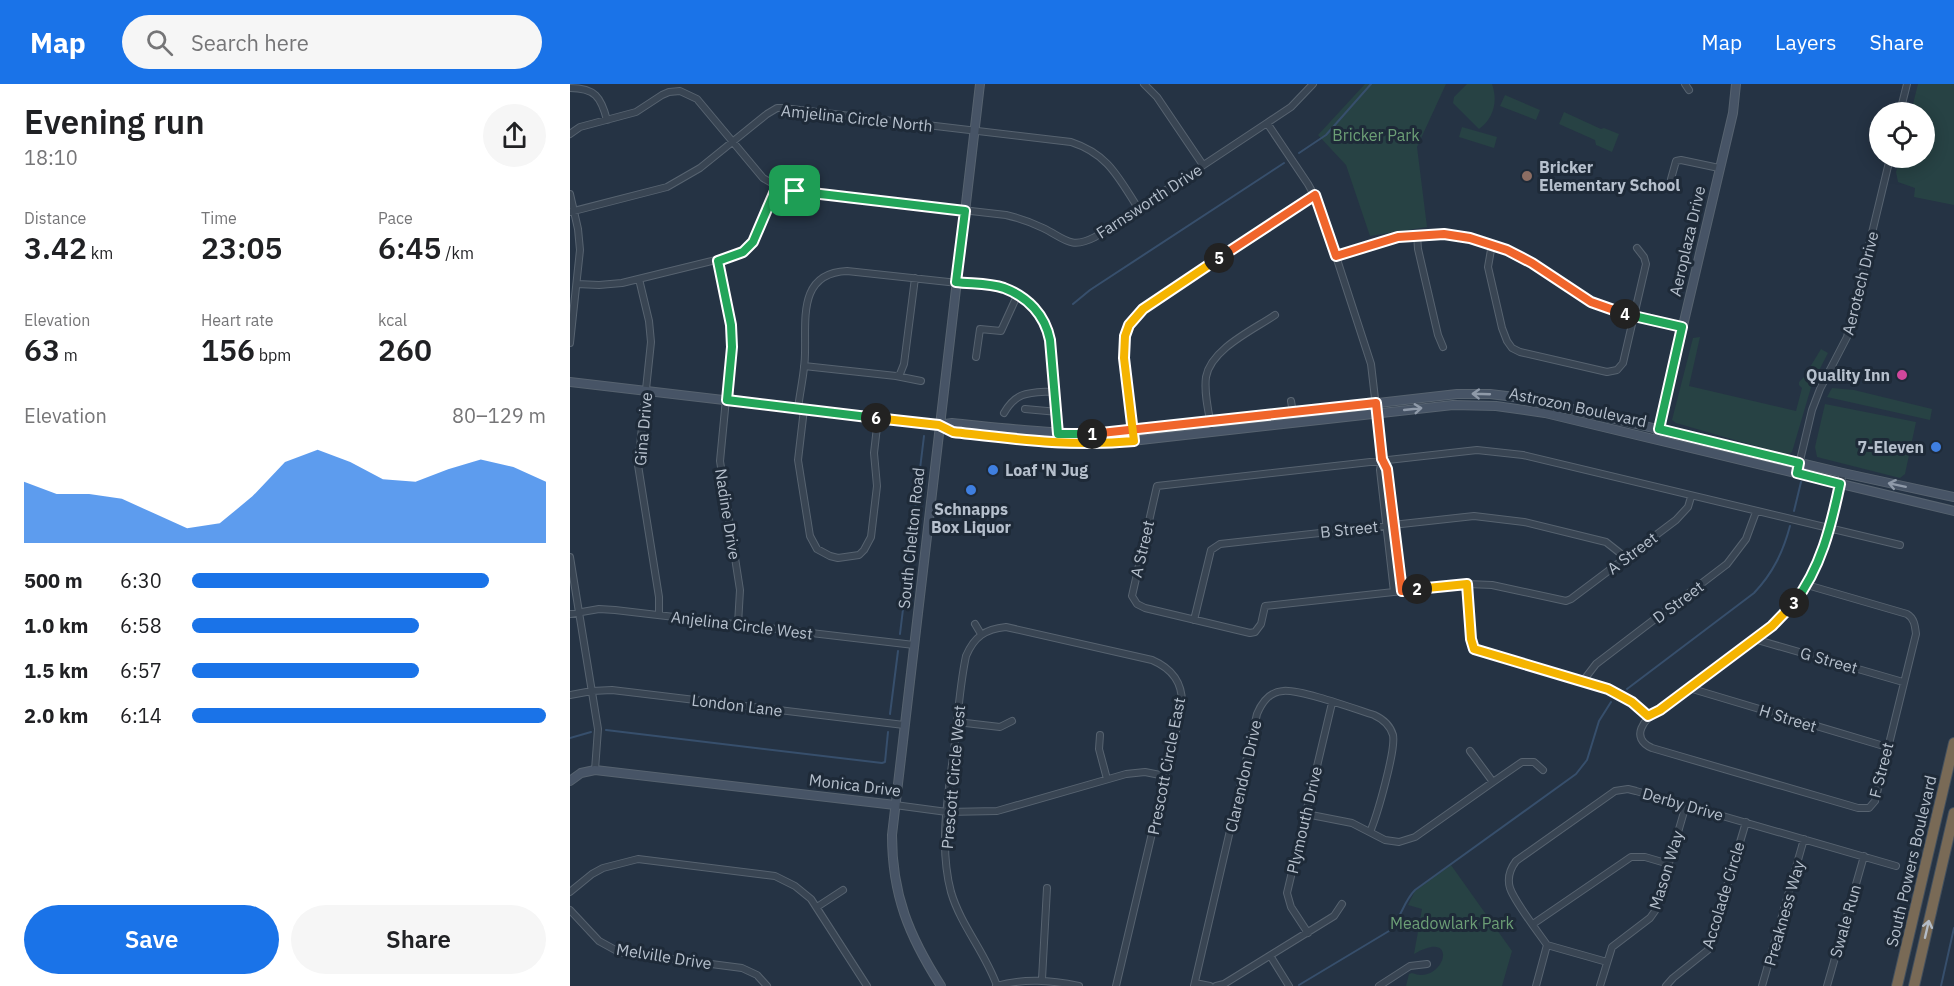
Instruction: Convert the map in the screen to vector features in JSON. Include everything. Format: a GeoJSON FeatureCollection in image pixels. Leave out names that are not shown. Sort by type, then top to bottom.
{"type":"FeatureCollection","features":[{"type":"Feature","properties":{"kind":"highway","name":"South Powers Boulevard"},"geometry":{"type":"LineString","coordinates":[[1898,986],[1954,743]]}},
{"type":"Feature","properties":{"kind":"highway","name":"South Powers Boulevard"},"geometry":{"type":"LineString","coordinates":[[1914,986],[1954,813]]}},
{"type":"Feature","properties":{"kind":"main road","name":"South Chelton Road"},"geometry":{"type":"LineString","coordinates":[[941,986],[912,938],[901,908],[892,852],[904,725],[980,84]]}},
{"type":"Feature","properties":{"kind":"main road","name":"Aeroplaza Drive"},"geometry":{"type":"LineString","coordinates":[[1656,439],[1733,113],[1736,84]]}},
{"type":"Feature","properties":{"kind":"main road","name":"Astrozon Boulevard"},"geometry":{"type":"LineString","coordinates":[[570,382],[939,425],[952,423],[1058,434],[1105,434],[1465,394],[1510,396],[1954,497]]}},
{"type":"Feature","properties":{"kind":"main road","name":"Astrozon Boulevard"},"geometry":{"type":"LineString","coordinates":[[939,425],[953,432],[1082,445],[1212,433],[1453,405],[1496,406],[1545,413],[1954,512]]}},
{"type":"Feature","properties":{"kind":"main road"},"geometry":{"type":"LineString","coordinates":[[570,781],[581,773],[595,770]]}},
{"type":"Feature","properties":{"kind":"main road","name":"Monica Drive"},"geometry":{"type":"LineString","coordinates":[[595,770],[895,805]]}},
{"type":"Feature","properties":{"kind":"street"},"geometry":{"type":"LineString","coordinates":[[1144,84],[1157,97],[1203,165]]}},
{"type":"Feature","properties":{"kind":"street","name":"Farnsworth Drive"},"geometry":{"type":"LineString","coordinates":[[777,186],[795,191],[1006,215],[1044,228],[1064,241],[1074,244],[1085,243],[1291,107],[1313,84]]}},
{"type":"Feature","properties":{"kind":"street"},"geometry":{"type":"LineString","coordinates":[[1902,102],[1907,84]]}},
{"type":"Feature","properties":{"kind":"street"},"geometry":{"type":"LineString","coordinates":[[570,88],[584,89],[594,93],[602,102],[607,120]]}},
{"type":"Feature","properties":{"kind":"street"},"geometry":{"type":"LineString","coordinates":[[570,134],[580,127],[636,112],[669,92],[680,91],[697,99],[759,173],[777,186],[753,242],[743,252],[718,261],[639,279],[607,285],[577,284]]}},
{"type":"Feature","properties":{"kind":"street","name":"Amjelina Circle North"},"geometry":{"type":"LineString","coordinates":[[572,212],[667,187],[700,168],[777,108],[1071,142],[1085,147],[1105,160],[1138,208]]}},
{"type":"Feature","properties":{"kind":"street"},"geometry":{"type":"LineString","coordinates":[[1267,123],[1315,195],[1368,350],[1382,459],[1380,470],[1402,591]]}},
{"type":"Feature","properties":{"kind":"street"},"geometry":{"type":"LineString","coordinates":[[1671,179],[1676,161],[1719,168]]}},
{"type":"Feature","properties":{"kind":"street","name":"Aerotech Drive"},"geometry":{"type":"LineString","coordinates":[[1797,473],[1812,410],[1849,330],[1888,168]]}},
{"type":"Feature","properties":{"kind":"street"},"geometry":{"type":"LineString","coordinates":[[570,194],[580,242],[570,343]]}},
{"type":"Feature","properties":{"kind":"street"},"geometry":{"type":"LineString","coordinates":[[1134,441],[1124,347],[1125,336],[1135,317],[1143,309],[1315,195]]}},
{"type":"Feature","properties":{"kind":"street"},"geometry":{"type":"LineString","coordinates":[[1336,256],[1378,242],[1417,235],[1450,234],[1492,244],[1532,263],[1591,302],[1633,316],[1682,327]]}},
{"type":"Feature","properties":{"kind":"street"},"geometry":{"type":"LineString","coordinates":[[1417,235],[1418,249],[1438,335],[1443,347]]}},
{"type":"Feature","properties":{"kind":"street"},"geometry":{"type":"LineString","coordinates":[[1492,244],[1488,267],[1502,328],[1512,348],[1520,352],[1618,373],[1623,363],[1646,264],[1637,248]]}},
{"type":"Feature","properties":{"kind":"street","name":"Nadine Drive"},"geometry":{"type":"LineString","coordinates":[[718,261],[731,325],[732,347],[720,461],[740,590],[738,624]]}},
{"type":"Feature","properties":{"kind":"street"},"geometry":{"type":"LineString","coordinates":[[878,418],[874,453],[877,486],[871,537],[859,555],[838,558],[830,556],[817,549],[810,536],[798,460],[808,298],[819,280],[832,273],[847,271],[1004,288],[1035,308],[1047,326],[1058,412],[1058,434]]}},
{"type":"Feature","properties":{"kind":"street"},"geometry":{"type":"LineString","coordinates":[[896,376],[900,374],[904,364],[915,278]]}},
{"type":"Feature","properties":{"kind":"street","name":"Gina Drive"},"geometry":{"type":"LineString","coordinates":[[639,279],[650,332],[638,465],[659,597],[659,615]]}},
{"type":"Feature","properties":{"kind":"street"},"geometry":{"type":"LineString","coordinates":[[976,357],[980,329],[1001,331],[1017,296]]}},
{"type":"Feature","properties":{"kind":"street"},"geometry":{"type":"LineString","coordinates":[[1212,433],[1206,387],[1209,369],[1222,350],[1275,315]]}},
{"type":"Feature","properties":{"kind":"street"},"geometry":{"type":"LineString","coordinates":[[804,366],[921,381]]}},
{"type":"Feature","properties":{"kind":"street"},"geometry":{"type":"LineString","coordinates":[[1004,413],[1015,398],[1055,391]]}},
{"type":"Feature","properties":{"kind":"street"},"geometry":{"type":"LineString","coordinates":[[1291,401],[1293,413]]}},
{"type":"Feature","properties":{"kind":"street"},"geometry":{"type":"LineString","coordinates":[[1025,409],[1058,412]]}},
{"type":"Feature","properties":{"kind":"street","name":"A Street"},"geometry":{"type":"LineString","coordinates":[[1691,496],[1684,513],[1566,601],[1492,585],[1467,584],[1265,606],[1261,624],[1255,632],[1245,632],[1145,608],[1134,601],[1132,596],[1157,486],[1477,450],[1523,455],[1900,545]]}},
{"type":"Feature","properties":{"kind":"street"},"geometry":{"type":"LineString","coordinates":[[1467,584],[1471,639],[1474,649],[1608,689],[1632,702],[1648,716],[1660,710],[1784,614],[1807,585],[1820,559],[1843,473]]}},
{"type":"Feature","properties":{"kind":"street","name":"D Street"},"geometry":{"type":"LineString","coordinates":[[1583,681],[1596,664],[1727,564],[1746,539],[1756,512]]}},
{"type":"Feature","properties":{"kind":"street","name":"B Street"},"geometry":{"type":"LineString","coordinates":[[1194,620],[1211,547],[1220,544],[1459,516],[1507,519],[1606,542],[1625,557]]}},
{"type":"Feature","properties":{"kind":"street"},"geometry":{"type":"LineString","coordinates":[[1390,525],[1394,592]]}},
{"type":"Feature","properties":{"kind":"street"},"geometry":{"type":"LineString","coordinates":[[570,557],[599,738],[595,770]]}},
{"type":"Feature","properties":{"kind":"street"},"geometry":{"type":"LineString","coordinates":[[1807,585],[1907,614],[1914,621],[1920,617]]}},
{"type":"Feature","properties":{"kind":"street","name":"Anjelina Circle West"},"geometry":{"type":"LineString","coordinates":[[570,614],[607,609],[914,645]]}},
{"type":"Feature","properties":{"kind":"street","name":"F Street"},"geometry":{"type":"LineString","coordinates":[[1648,716],[1643,724],[1641,736],[1647,746],[1858,808],[1869,807],[1875,801],[1916,634],[1914,621]]}},
{"type":"Feature","properties":{"kind":"street"},"geometry":{"type":"LineString","coordinates":[[975,624],[981,634]]}},
{"type":"Feature","properties":{"kind":"street","name":"Prescott Circle East"},"geometry":{"type":"LineString","coordinates":[[981,634],[994,628],[1011,627],[1152,660],[1161,664],[1177,679],[1181,688],[1182,706],[1116,986]]}},
{"type":"Feature","properties":{"kind":"street","name":"Prescott Circle West"},"geometry":{"type":"LineString","coordinates":[[981,634],[972,644],[966,656],[947,812],[945,856],[951,891],[962,921],[987,962],[996,986]]}},
{"type":"Feature","properties":{"kind":"street","name":"G Street"},"geometry":{"type":"LineString","coordinates":[[1754,639],[1903,682]]}},
{"type":"Feature","properties":{"kind":"street"},"geometry":{"type":"LineString","coordinates":[[1177,679],[1185,673]]}},
{"type":"Feature","properties":{"kind":"street"},"geometry":{"type":"LineString","coordinates":[[1266,688],[1271,695],[1292,691],[1380,718],[1390,728],[1394,742],[1377,816],[1370,832]]}},
{"type":"Feature","properties":{"kind":"street","name":"H Street"},"geometry":{"type":"LineString","coordinates":[[1689,688],[1887,747]]}},
{"type":"Feature","properties":{"kind":"street","name":"London Lane"},"geometry":{"type":"LineString","coordinates":[[570,695],[612,690],[904,725]]}},
{"type":"Feature","properties":{"kind":"street","name":"Clarendon Drive"},"geometry":{"type":"LineString","coordinates":[[1194,984],[1257,714],[1265,700],[1271,695]]}},
{"type":"Feature","properties":{"kind":"street","name":"Plymouth Drive"},"geometry":{"type":"LineString","coordinates":[[1308,933],[1291,907],[1287,893],[1332,703]]}},
{"type":"Feature","properties":{"kind":"street"},"geometry":{"type":"LineString","coordinates":[[957,722],[1000,727],[1012,722]]}},
{"type":"Feature","properties":{"kind":"street"},"geometry":{"type":"LineString","coordinates":[[1100,735],[1099,749],[1107,779]]}},
{"type":"Feature","properties":{"kind":"street"},"geometry":{"type":"LineString","coordinates":[[1470,751],[1493,782]]}},
{"type":"Feature","properties":{"kind":"street"},"geometry":{"type":"LineString","coordinates":[[1306,813],[1352,823],[1393,842],[1405,841],[1522,762],[1534,762],[1542,770]]}},
{"type":"Feature","properties":{"kind":"street","name":"Monica Drive"},"geometry":{"type":"LineString","coordinates":[[895,805],[947,812],[997,811],[1137,772],[1166,776]]}},
{"type":"Feature","properties":{"kind":"street","name":"Derby Drive"},"geometry":{"type":"LineString","coordinates":[[1547,945],[1510,888],[1509,876],[1516,861],[1615,791],[1628,789],[1896,866]]}},
{"type":"Feature","properties":{"kind":"street","name":"Mason Way"},"geometry":{"type":"LineString","coordinates":[[1600,986],[1612,947],[1650,918],[1655,911],[1686,805]]}},
{"type":"Feature","properties":{"kind":"street","name":"Accolade Circle"},"geometry":{"type":"LineString","coordinates":[[1666,986],[1708,950],[1746,822]]}},
{"type":"Feature","properties":{"kind":"street","name":"Preakness Way"},"geometry":{"type":"LineString","coordinates":[[1762,986],[1804,839]]}},
{"type":"Feature","properties":{"kind":"street","name":"Swale Run"},"geometry":{"type":"LineString","coordinates":[[1827,986],[1864,856]]}},
{"type":"Feature","properties":{"kind":"street"},"geometry":{"type":"LineString","coordinates":[[1533,924],[1631,857],[1645,857],[1669,864]]}},
{"type":"Feature","properties":{"kind":"street"},"geometry":{"type":"LineString","coordinates":[[570,892],[592,874],[626,861],[651,860],[775,876],[795,886],[817,907],[867,986]]}},
{"type":"Feature","properties":{"kind":"street"},"geometry":{"type":"LineString","coordinates":[[1042,979],[1047,888]]}},
{"type":"Feature","properties":{"kind":"street"},"geometry":{"type":"LineString","coordinates":[[817,907],[843,890]]}},
{"type":"Feature","properties":{"kind":"street"},"geometry":{"type":"LineString","coordinates":[[1215,986],[1224,984],[1308,933],[1334,916],[1342,903]]}},
{"type":"Feature","properties":{"kind":"street","name":"Melville Drive"},"geometry":{"type":"LineString","coordinates":[[570,910],[599,941],[619,952],[742,968],[757,975],[766,986]]}},
{"type":"Feature","properties":{"kind":"street"},"geometry":{"type":"LineString","coordinates":[[1536,986],[1547,945],[1607,962]]}},
{"type":"Feature","properties":{"kind":"street"},"geometry":{"type":"LineString","coordinates":[[1271,957],[1289,986]]}},
{"type":"Feature","properties":{"kind":"street"},"geometry":{"type":"LineString","coordinates":[[1379,986],[1410,966],[1427,964]]}},
{"type":"Feature","properties":{"kind":"street"},"geometry":{"type":"LineString","coordinates":[[996,986],[1042,979],[1079,986]]}},
{"type":"Feature","properties":{"kind":"street"},"geometry":{"type":"LineString","coordinates":[[1194,984],[1210,986]]}},
{"type":"Feature","properties":{"kind":"green space","name":"Bricker Park"},"geometry":{"type":"Polygon","coordinates":[[[1365,84],[1446,84],[1417,147],[1427,227],[1370,236],[1346,165],[1318,135],[1365,84]]]}},
{"type":"Feature","properties":{"kind":"green space"},"geometry":{"type":"Polygon","coordinates":[[[1467,84],[1492,84],[1494,90],[1493,109],[1488,120],[1479,129],[1453,103],[1454,97],[1467,84]]]}},
{"type":"Feature","properties":{"kind":"green space"},"geometry":{"type":"Polygon","coordinates":[[[1918,84],[1954,84],[1954,205],[1914,197],[1915,188],[1898,182],[1897,168],[1935,168],[1935,102],[1914,102],[1918,84]]]}},
{"type":"Feature","properties":{"kind":"green space"},"geometry":{"type":"Polygon","coordinates":[[[1505,95],[1540,110],[1536,120],[1500,106],[1505,95]]]}},
{"type":"Feature","properties":{"kind":"green space"},"geometry":{"type":"Polygon","coordinates":[[[1564,112],[1601,129],[1619,134],[1612,152],[1596,145],[1595,140],[1559,124],[1564,112]]]}},
{"type":"Feature","properties":{"kind":"green space"},"geometry":{"type":"Polygon","coordinates":[[[1462,127],[1497,137],[1494,148],[1459,137],[1462,127]]]}},
{"type":"Feature","properties":{"kind":"green space"},"geometry":{"type":"Polygon","coordinates":[[[1700,337],[1689,386],[1796,411],[1802,388],[1799,382],[1821,349],[1828,353],[1812,384],[1792,452],[1787,455],[1672,420],[1693,338],[1700,337]]]}},
{"type":"Feature","properties":{"kind":"green space"},"geometry":{"type":"Polygon","coordinates":[[[1832,388],[1854,390],[1932,409],[1930,420],[1827,397],[1832,388]]]}},
{"type":"Feature","properties":{"kind":"green space"},"geometry":{"type":"Polygon","coordinates":[[[1825,404],[1916,422],[1905,474],[1900,478],[1817,457],[1815,447],[1825,404]]]}},
{"type":"Feature","properties":{"kind":"green space","name":"Meadowlark Park"},"geometry":{"type":"Polygon","coordinates":[[[1451,865],[1512,951],[1502,986],[1406,986],[1409,974],[1423,975],[1432,972],[1443,958],[1438,947],[1414,954],[1422,909],[1408,905],[1415,891],[1451,865]]]}},
{"type":"Feature","properties":{"kind":"waterway"},"geometry":{"type":"LineString","coordinates":[[1299,153],[1326,135],[1371,84]]}},
{"type":"Feature","properties":{"kind":"waterway"},"geometry":{"type":"LineString","coordinates":[[1073,304],[1090,290],[1284,163]]}},
{"type":"Feature","properties":{"kind":"waterway"},"geometry":{"type":"LineString","coordinates":[[900,634],[924,436]]}},
{"type":"Feature","properties":{"kind":"waterway"},"geometry":{"type":"LineString","coordinates":[[1794,511],[1801,482]]}},
{"type":"Feature","properties":{"kind":"waterway"},"geometry":{"type":"LineString","coordinates":[[1627,689],[1754,593],[1767,578],[1776,562],[1790,526]]}},
{"type":"Feature","properties":{"kind":"waterway"},"geometry":{"type":"LineString","coordinates":[[890,714],[898,651]]}},
{"type":"Feature","properties":{"kind":"waterway"},"geometry":{"type":"LineString","coordinates":[[1299,985],[1389,931],[1415,890],[1576,774],[1587,760],[1599,721],[1611,702]]}},
{"type":"Feature","properties":{"kind":"waterway"},"geometry":{"type":"LineString","coordinates":[[606,730],[882,763],[885,762],[888,732]]}},
{"type":"Feature","properties":{"kind":"waterway"},"geometry":{"type":"LineString","coordinates":[[570,738],[591,732]]}},
{"type":"Feature","properties":{"kind":"waterway"},"geometry":{"type":"LineString","coordinates":[[1941,986],[1954,928]]}},
{"type":"Feature","properties":{"kind":"place","name":"Bricker Elementary School"},"geometry":{"type":"Point","coordinates":[1527,176]}},
{"type":"Feature","properties":{"kind":"place","name":"Quality Inn"},"geometry":{"type":"Point","coordinates":[1902,375]}},
{"type":"Feature","properties":{"kind":"place","name":"7-Eleven"},"geometry":{"type":"Point","coordinates":[1936,447]}},
{"type":"Feature","properties":{"kind":"place","name":"Loaf 'N Jug"},"geometry":{"type":"Point","coordinates":[993,470]}},
{"type":"Feature","properties":{"kind":"place","name":"Schnapps Box Liquor"},"geometry":{"type":"Point","coordinates":[971,490]}},
{"type":"Feature","properties":{"kind":"route"},"geometry":{"type":"LineString","coordinates":[[795,191],[777,186],[753,242],[743,252],[718,261],[731,325],[732,347],[727,400],[939,425],[953,432],[1058,444],[1082,445],[1134,441],[1133,431],[1124,358],[1125,336],[1129,325],[1143,309],[1315,195],[1336,256],[1398,237],[1456,235],[1500,246],[1532,263],[1591,302],[1603,307],[1682,327],[1659,429],[1799,463],[1797,473],[1840,484],[1826,543],[1814,572],[1801,594],[1772,626],[1660,710],[1648,716],[1641,708],[1608,689],[1474,649],[1471,639],[1467,584],[1402,591],[1387,469],[1382,459],[1376,403],[1133,431],[1105,434],[1058,434],[1059,423],[1050,340],[1042,317],[1026,301],[1004,288],[956,282],[965,211],[795,191]]}}]}
